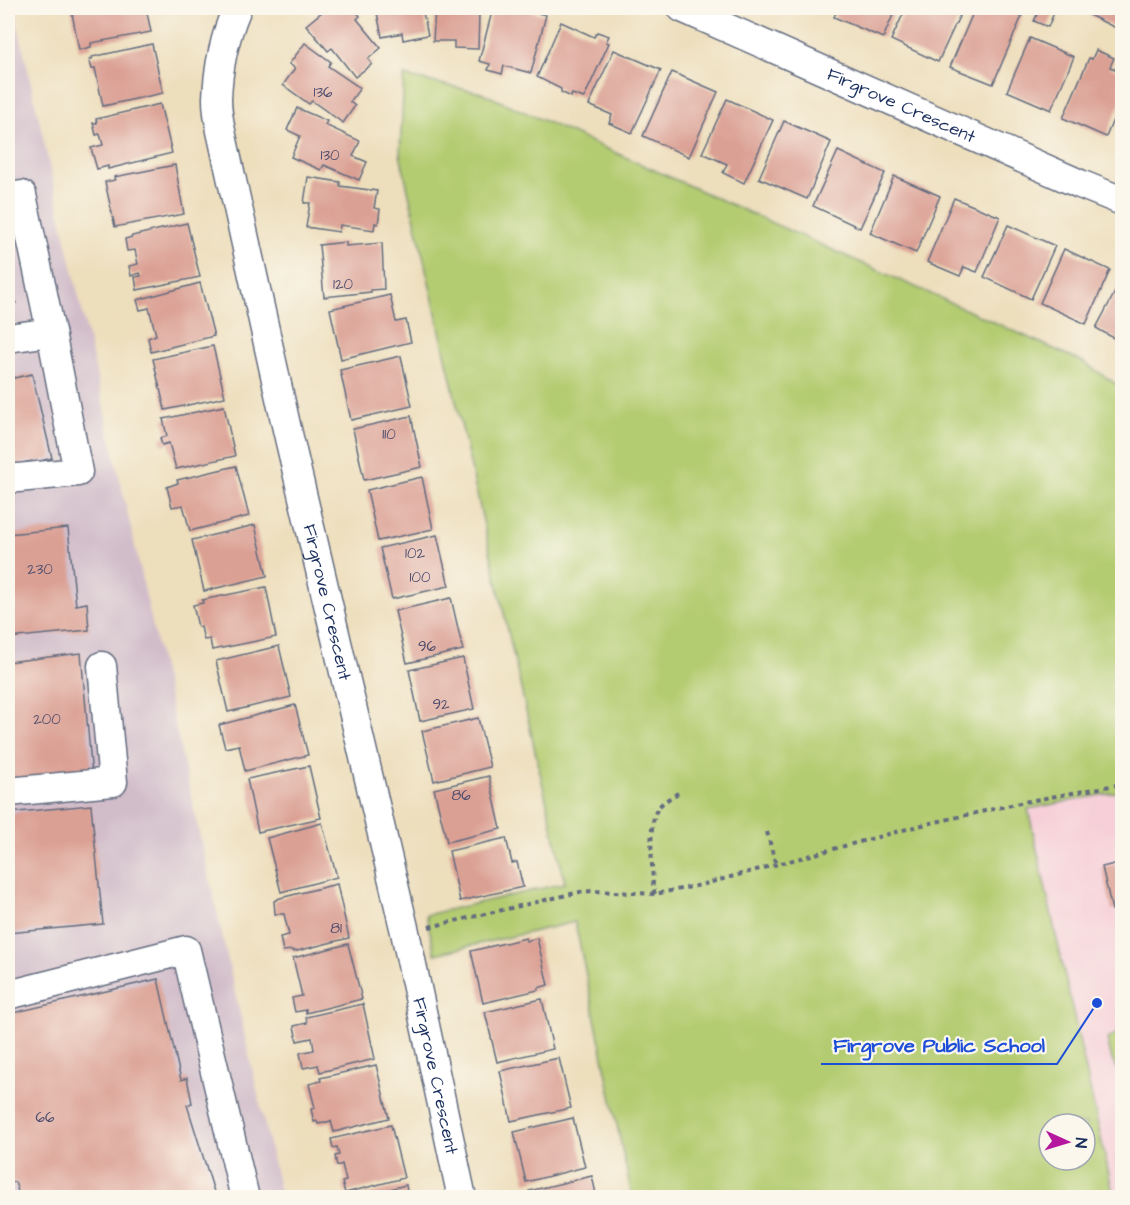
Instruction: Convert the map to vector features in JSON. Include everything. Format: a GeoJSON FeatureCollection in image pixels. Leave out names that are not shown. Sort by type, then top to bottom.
{"type":"FeatureCollection","features":[{"type":"Feature","properties":{"kind":"street","name":"Firgrove Crescent"},"geometry":{"type":"LineString","coordinates":[[237,8],[220,60],[217,100],[221,131],[405,932],[462,1197]]}},
{"type":"Feature","properties":{"kind":"street","name":"Firgrove Crescent"},"geometry":{"type":"LineString","coordinates":[[682,8],[1122,201]]}},
{"type":"Feature","properties":{"kind":"street"},"geometry":{"type":"LineString","coordinates":[[8,197],[22,195],[78,472],[8,479]]}},
{"type":"Feature","properties":{"kind":"street"},"geometry":{"type":"LineString","coordinates":[[8,338],[51,332]]}},
{"type":"Feature","properties":{"kind":"street"},"geometry":{"type":"LineString","coordinates":[[8,792],[113,782],[102,666]]}},
{"type":"Feature","properties":{"kind":"street"},"geometry":{"type":"LineString","coordinates":[[8,995],[186,950],[245,1197]]}},
{"type":"Feature","properties":{"kind":"path"},"geometry":{"type":"LineString","coordinates":[[405,932],[580,892],[655,894],[702,885],[918,826],[1029,801],[1122,784]]}},
{"type":"Feature","properties":{"kind":"path"},"geometry":{"type":"LineString","coordinates":[[655,894],[652,825],[660,805],[681,790]]}},
{"type":"Feature","properties":{"kind":"path"},"geometry":{"type":"LineString","coordinates":[[768,832],[776,865]]}},
{"type":"Feature","properties":{"kind":"shaded area"},"geometry":{"type":"Polygon","coordinates":[[[8,8],[14,8],[281,1197],[8,1197],[8,8]]]}},
{"type":"Feature","properties":{"kind":"shaded area"},"geometry":{"type":"Polygon","coordinates":[[[1122,791],[1122,1197],[1114,1197],[1028,809],[1122,791]]]}},
{"type":"Feature","properties":{"kind":"green space"},"geometry":{"type":"Polygon","coordinates":[[[404,76],[482,93],[1083,362],[1122,388],[1122,791],[1028,809],[1095,1112],[1037,1112],[1037,1172],[1097,1172],[1097,1120],[1114,1197],[632,1197],[575,922],[435,954],[426,915],[565,883],[400,154],[404,76]]]}},
{"type":"Feature","properties":{"kind":"green space"},"geometry":{"type":"Polygon","coordinates":[[[1122,1031],[1122,1081],[1112,1060],[1107,1039],[1122,1031]]]}},
{"type":"Feature","properties":{"kind":"building"},"geometry":{"type":"Polygon","coordinates":[[[71,8],[146,8],[151,32],[91,43],[91,47],[79,50],[71,8]]]}},
{"type":"Feature","properties":{"kind":"building"},"geometry":{"type":"Polygon","coordinates":[[[321,8],[353,8],[360,16],[357,19],[381,48],[368,59],[372,64],[355,77],[332,48],[328,51],[306,25],[323,11],[321,8]]]}},
{"type":"Feature","properties":{"kind":"building"},"geometry":{"type":"Polygon","coordinates":[[[376,8],[422,8],[428,35],[403,40],[402,33],[382,37],[376,8]]]}},
{"type":"Feature","properties":{"kind":"building"},"geometry":{"type":"Polygon","coordinates":[[[435,8],[481,8],[478,49],[454,48],[454,41],[433,41],[435,8]]]}},
{"type":"Feature","properties":{"kind":"building"},"geometry":{"type":"Polygon","coordinates":[[[493,8],[517,8],[546,15],[531,73],[504,66],[502,74],[488,70],[490,64],[479,61],[493,8]]]}},
{"type":"Feature","properties":{"kind":"building"},"geometry":{"type":"Polygon","coordinates":[[[838,8],[896,8],[883,38],[834,17],[838,8]]]}},
{"type":"Feature","properties":{"kind":"building"},"geometry":{"type":"Polygon","coordinates":[[[906,8],[963,8],[938,62],[891,40],[906,8]]]}},
{"type":"Feature","properties":{"kind":"building"},"geometry":{"type":"Polygon","coordinates":[[[975,8],[1000,8],[1022,16],[993,84],[950,67],[975,8]]]}},
{"type":"Feature","properties":{"kind":"building"},"geometry":{"type":"Polygon","coordinates":[[[1040,8],[1056,8],[1048,27],[1034,21],[1040,8]]]}},
{"type":"Feature","properties":{"kind":"building"},"geometry":{"type":"Polygon","coordinates":[[[1087,8],[1122,8],[1122,20],[1118,29],[1089,15],[1091,9],[1087,8]]]}},
{"type":"Feature","properties":{"kind":"building"},"geometry":{"type":"Polygon","coordinates":[[[561,22],[594,37],[597,32],[609,36],[606,42],[609,43],[584,98],[572,94],[571,97],[561,92],[561,89],[537,77],[561,22]]]}},
{"type":"Feature","properties":{"kind":"building"},"geometry":{"type":"Polygon","coordinates":[[[1030,38],[1074,57],[1051,110],[1007,91],[1030,38]]]}},
{"type":"Feature","properties":{"kind":"building"},"geometry":{"type":"Polygon","coordinates":[[[305,43],[331,62],[328,66],[360,88],[350,102],[355,106],[343,123],[312,101],[309,104],[283,85],[295,68],[289,64],[305,43]]]}},
{"type":"Feature","properties":{"kind":"building"},"geometry":{"type":"Polygon","coordinates":[[[152,44],[163,93],[103,106],[95,68],[92,69],[89,59],[152,44]]]}},
{"type":"Feature","properties":{"kind":"building"},"geometry":{"type":"Polygon","coordinates":[[[614,50],[661,70],[632,133],[609,123],[612,115],[589,105],[614,50]]]}},
{"type":"Feature","properties":{"kind":"building"},"geometry":{"type":"Polygon","coordinates":[[[1096,50],[1114,58],[1110,67],[1122,72],[1122,98],[1106,137],[1063,118],[1089,58],[1092,59],[1096,50]]]}},
{"type":"Feature","properties":{"kind":"building"},"geometry":{"type":"Polygon","coordinates":[[[672,72],[718,92],[689,157],[643,136],[672,72]]]}},
{"type":"Feature","properties":{"kind":"building"},"geometry":{"type":"Polygon","coordinates":[[[727,99],[773,120],[744,183],[723,173],[727,164],[702,153],[727,99]]]}},
{"type":"Feature","properties":{"kind":"building"},"geometry":{"type":"Polygon","coordinates":[[[160,104],[172,153],[108,169],[108,166],[97,169],[91,148],[103,145],[100,134],[96,135],[93,123],[97,123],[96,119],[160,104]]]}},
{"type":"Feature","properties":{"kind":"building"},"geometry":{"type":"Polygon","coordinates":[[[297,108],[327,121],[325,125],[360,141],[353,156],[367,162],[359,180],[324,165],[321,170],[291,157],[300,136],[287,130],[297,108]]]}},
{"type":"Feature","properties":{"kind":"building"},"geometry":{"type":"Polygon","coordinates":[[[784,121],[831,142],[807,199],[759,178],[784,121]]]}},
{"type":"Feature","properties":{"kind":"building"},"geometry":{"type":"Polygon","coordinates":[[[838,151],[885,173],[860,228],[813,206],[838,151]]]}},
{"type":"Feature","properties":{"kind":"building"},"geometry":{"type":"Polygon","coordinates":[[[175,165],[184,214],[115,227],[105,182],[115,180],[114,177],[175,165]]]}},
{"type":"Feature","properties":{"kind":"building"},"geometry":{"type":"Polygon","coordinates":[[[894,176],[940,196],[916,253],[870,233],[894,176]]]}},
{"type":"Feature","properties":{"kind":"building"},"geometry":{"type":"Polygon","coordinates":[[[308,177],[340,182],[340,186],[377,191],[374,208],[380,209],[378,224],[375,223],[374,230],[340,225],[339,232],[306,227],[310,203],[304,203],[308,177]]]}},
{"type":"Feature","properties":{"kind":"building"},"geometry":{"type":"Polygon","coordinates":[[[954,198],[1000,217],[977,272],[964,267],[960,276],[927,262],[954,198]]]}},
{"type":"Feature","properties":{"kind":"building"},"geometry":{"type":"Polygon","coordinates":[[[187,223],[200,277],[137,290],[135,277],[141,276],[140,273],[131,276],[129,266],[138,264],[135,250],[127,251],[125,239],[187,223]]]}},
{"type":"Feature","properties":{"kind":"building"},"geometry":{"type":"Polygon","coordinates":[[[1008,225],[1055,246],[1031,299],[984,277],[1008,225]]]}},
{"type":"Feature","properties":{"kind":"building"},"geometry":{"type":"Polygon","coordinates":[[[346,242],[346,246],[382,243],[384,289],[324,297],[319,245],[346,242]]]}},
{"type":"Feature","properties":{"kind":"building"},"geometry":{"type":"Polygon","coordinates":[[[1064,249],[1110,270],[1086,324],[1040,303],[1064,249]]]}},
{"type":"Feature","properties":{"kind":"building"},"geometry":{"type":"Polygon","coordinates":[[[8,271],[16,303],[8,305],[8,271]]]}},
{"type":"Feature","properties":{"kind":"building"},"geometry":{"type":"Polygon","coordinates":[[[1122,279],[1122,343],[1096,328],[1122,279]]]}},
{"type":"Feature","properties":{"kind":"building"},"geometry":{"type":"Polygon","coordinates":[[[200,283],[214,336],[151,352],[148,338],[156,335],[149,308],[140,310],[137,300],[200,283]]]}},
{"type":"Feature","properties":{"kind":"building"},"geometry":{"type":"Polygon","coordinates":[[[390,295],[396,322],[406,320],[411,342],[341,359],[330,309],[390,295]]]}},
{"type":"Feature","properties":{"kind":"building"},"geometry":{"type":"Polygon","coordinates":[[[213,346],[225,397],[165,410],[153,359],[213,346]]]}},
{"type":"Feature","properties":{"kind":"building"},"geometry":{"type":"Polygon","coordinates":[[[401,356],[412,406],[351,420],[340,370],[401,356]]]}},
{"type":"Feature","properties":{"kind":"building"},"geometry":{"type":"Polygon","coordinates":[[[32,374],[52,458],[33,463],[32,461],[8,464],[8,376],[13,375],[14,378],[32,374]]]}},
{"type":"Feature","properties":{"kind":"building"},"geometry":{"type":"Polygon","coordinates":[[[224,406],[235,456],[176,469],[169,443],[162,445],[160,438],[167,436],[163,419],[224,406]]]}},
{"type":"Feature","properties":{"kind":"building"},"geometry":{"type":"Polygon","coordinates":[[[411,416],[422,467],[364,480],[353,429],[411,416]]]}},
{"type":"Feature","properties":{"kind":"building"},"geometry":{"type":"Polygon","coordinates":[[[236,466],[249,516],[190,531],[183,505],[172,507],[167,487],[178,483],[177,480],[236,466]]]}},
{"type":"Feature","properties":{"kind":"building"},"geometry":{"type":"Polygon","coordinates":[[[422,477],[433,529],[378,541],[367,490],[422,477]]]}},
{"type":"Feature","properties":{"kind":"building"},"geometry":{"type":"Polygon","coordinates":[[[255,525],[267,576],[204,591],[192,540],[255,525]]]}},
{"type":"Feature","properties":{"kind":"building"},"geometry":{"type":"Polygon","coordinates":[[[68,528],[76,605],[87,603],[89,630],[8,638],[8,534],[68,528]]]}},
{"type":"Feature","properties":{"kind":"building"},"geometry":{"type":"Polygon","coordinates":[[[437,535],[449,586],[392,599],[380,548],[437,535]]]}},
{"type":"Feature","properties":{"kind":"building"},"geometry":{"type":"Polygon","coordinates":[[[266,587],[276,637],[212,650],[210,639],[204,640],[201,627],[198,627],[193,605],[203,603],[202,600],[266,587]]]}},
{"type":"Feature","properties":{"kind":"building"},"geometry":{"type":"Polygon","coordinates":[[[451,598],[463,650],[407,663],[395,611],[451,598]]]}},
{"type":"Feature","properties":{"kind":"building"},"geometry":{"type":"Polygon","coordinates":[[[279,646],[291,697],[228,712],[216,661],[279,646]]]}},
{"type":"Feature","properties":{"kind":"building"},"geometry":{"type":"Polygon","coordinates":[[[81,653],[92,776],[8,784],[8,662],[81,653]]]}},
{"type":"Feature","properties":{"kind":"building"},"geometry":{"type":"Polygon","coordinates":[[[463,658],[474,709],[420,721],[409,670],[463,658]]]}},
{"type":"Feature","properties":{"kind":"building"},"geometry":{"type":"Polygon","coordinates":[[[295,705],[308,755],[245,771],[239,745],[225,748],[219,725],[295,705]]]}},
{"type":"Feature","properties":{"kind":"building"},"geometry":{"type":"Polygon","coordinates":[[[478,718],[490,767],[434,781],[422,731],[478,718]]]}},
{"type":"Feature","properties":{"kind":"building"},"geometry":{"type":"Polygon","coordinates":[[[309,766],[321,818],[258,832],[247,779],[309,766]]]}},
{"type":"Feature","properties":{"kind":"building"},"geometry":{"type":"Polygon","coordinates":[[[489,776],[501,829],[447,842],[434,789],[489,776]]]}},
{"type":"Feature","properties":{"kind":"building"},"geometry":{"type":"Polygon","coordinates":[[[91,805],[103,924],[8,933],[8,813],[91,805]]]}},
{"type":"Feature","properties":{"kind":"building"},"geometry":{"type":"Polygon","coordinates":[[[322,823],[337,877],[281,892],[267,838],[322,823]]]}},
{"type":"Feature","properties":{"kind":"building"},"geometry":{"type":"Polygon","coordinates":[[[506,838],[512,863],[517,862],[523,887],[460,901],[449,851],[506,838]]]}},
{"type":"Feature","properties":{"kind":"building"},"geometry":{"type":"Polygon","coordinates":[[[1122,862],[1122,907],[1112,910],[1102,867],[1122,862]]]}},
{"type":"Feature","properties":{"kind":"building"},"geometry":{"type":"Polygon","coordinates":[[[337,884],[349,938],[293,952],[293,950],[283,951],[280,937],[289,935],[284,914],[275,914],[274,901],[337,884]]]}},
{"type":"Feature","properties":{"kind":"building"},"geometry":{"type":"Polygon","coordinates":[[[526,938],[526,941],[537,938],[548,985],[538,990],[483,1003],[471,951],[526,938]]]}},
{"type":"Feature","properties":{"kind":"building"},"geometry":{"type":"Polygon","coordinates":[[[348,944],[362,999],[306,1013],[306,1010],[295,1012],[292,998],[302,996],[293,958],[348,944]]]}},
{"type":"Feature","properties":{"kind":"building"},"geometry":{"type":"Polygon","coordinates":[[[158,979],[181,1080],[187,1078],[192,1103],[187,1105],[216,1198],[20,1198],[15,1182],[8,1183],[8,1014],[158,979]]]}},
{"type":"Feature","properties":{"kind":"building"},"geometry":{"type":"Polygon","coordinates":[[[542,999],[553,1049],[497,1062],[485,1012],[542,999]]]}},
{"type":"Feature","properties":{"kind":"building"},"geometry":{"type":"Polygon","coordinates":[[[363,1004],[375,1059],[320,1072],[318,1065],[303,1068],[300,1053],[314,1050],[312,1038],[297,1041],[294,1026],[307,1023],[306,1017],[363,1004]]]}},
{"type":"Feature","properties":{"kind":"building"},"geometry":{"type":"Polygon","coordinates":[[[559,1058],[571,1108],[511,1121],[500,1071],[559,1058]]]}},
{"type":"Feature","properties":{"kind":"building"},"geometry":{"type":"Polygon","coordinates":[[[376,1065],[389,1118],[334,1132],[331,1121],[318,1124],[317,1121],[314,1122],[311,1109],[315,1108],[309,1084],[321,1081],[320,1078],[376,1065]]]}},
{"type":"Feature","properties":{"kind":"building"},"geometry":{"type":"Polygon","coordinates":[[[573,1118],[585,1167],[526,1182],[514,1132],[573,1118]]]}},
{"type":"Feature","properties":{"kind":"building"},"geometry":{"type":"Polygon","coordinates":[[[391,1125],[404,1178],[345,1193],[342,1182],[346,1181],[342,1164],[337,1166],[335,1156],[339,1155],[337,1147],[333,1148],[331,1139],[391,1125]]]}},
{"type":"Feature","properties":{"kind":"building"},"geometry":{"type":"Polygon","coordinates":[[[592,1176],[597,1198],[531,1198],[529,1191],[592,1176]]]}},
{"type":"Feature","properties":{"kind":"building"},"geometry":{"type":"Polygon","coordinates":[[[406,1185],[408,1198],[357,1198],[357,1197],[406,1185]]]}},
{"type":"Feature","properties":{"kind":"place","name":"Firgrove Public School"},"geometry":{"type":"Point","coordinates":[1097,1003]}}]}
